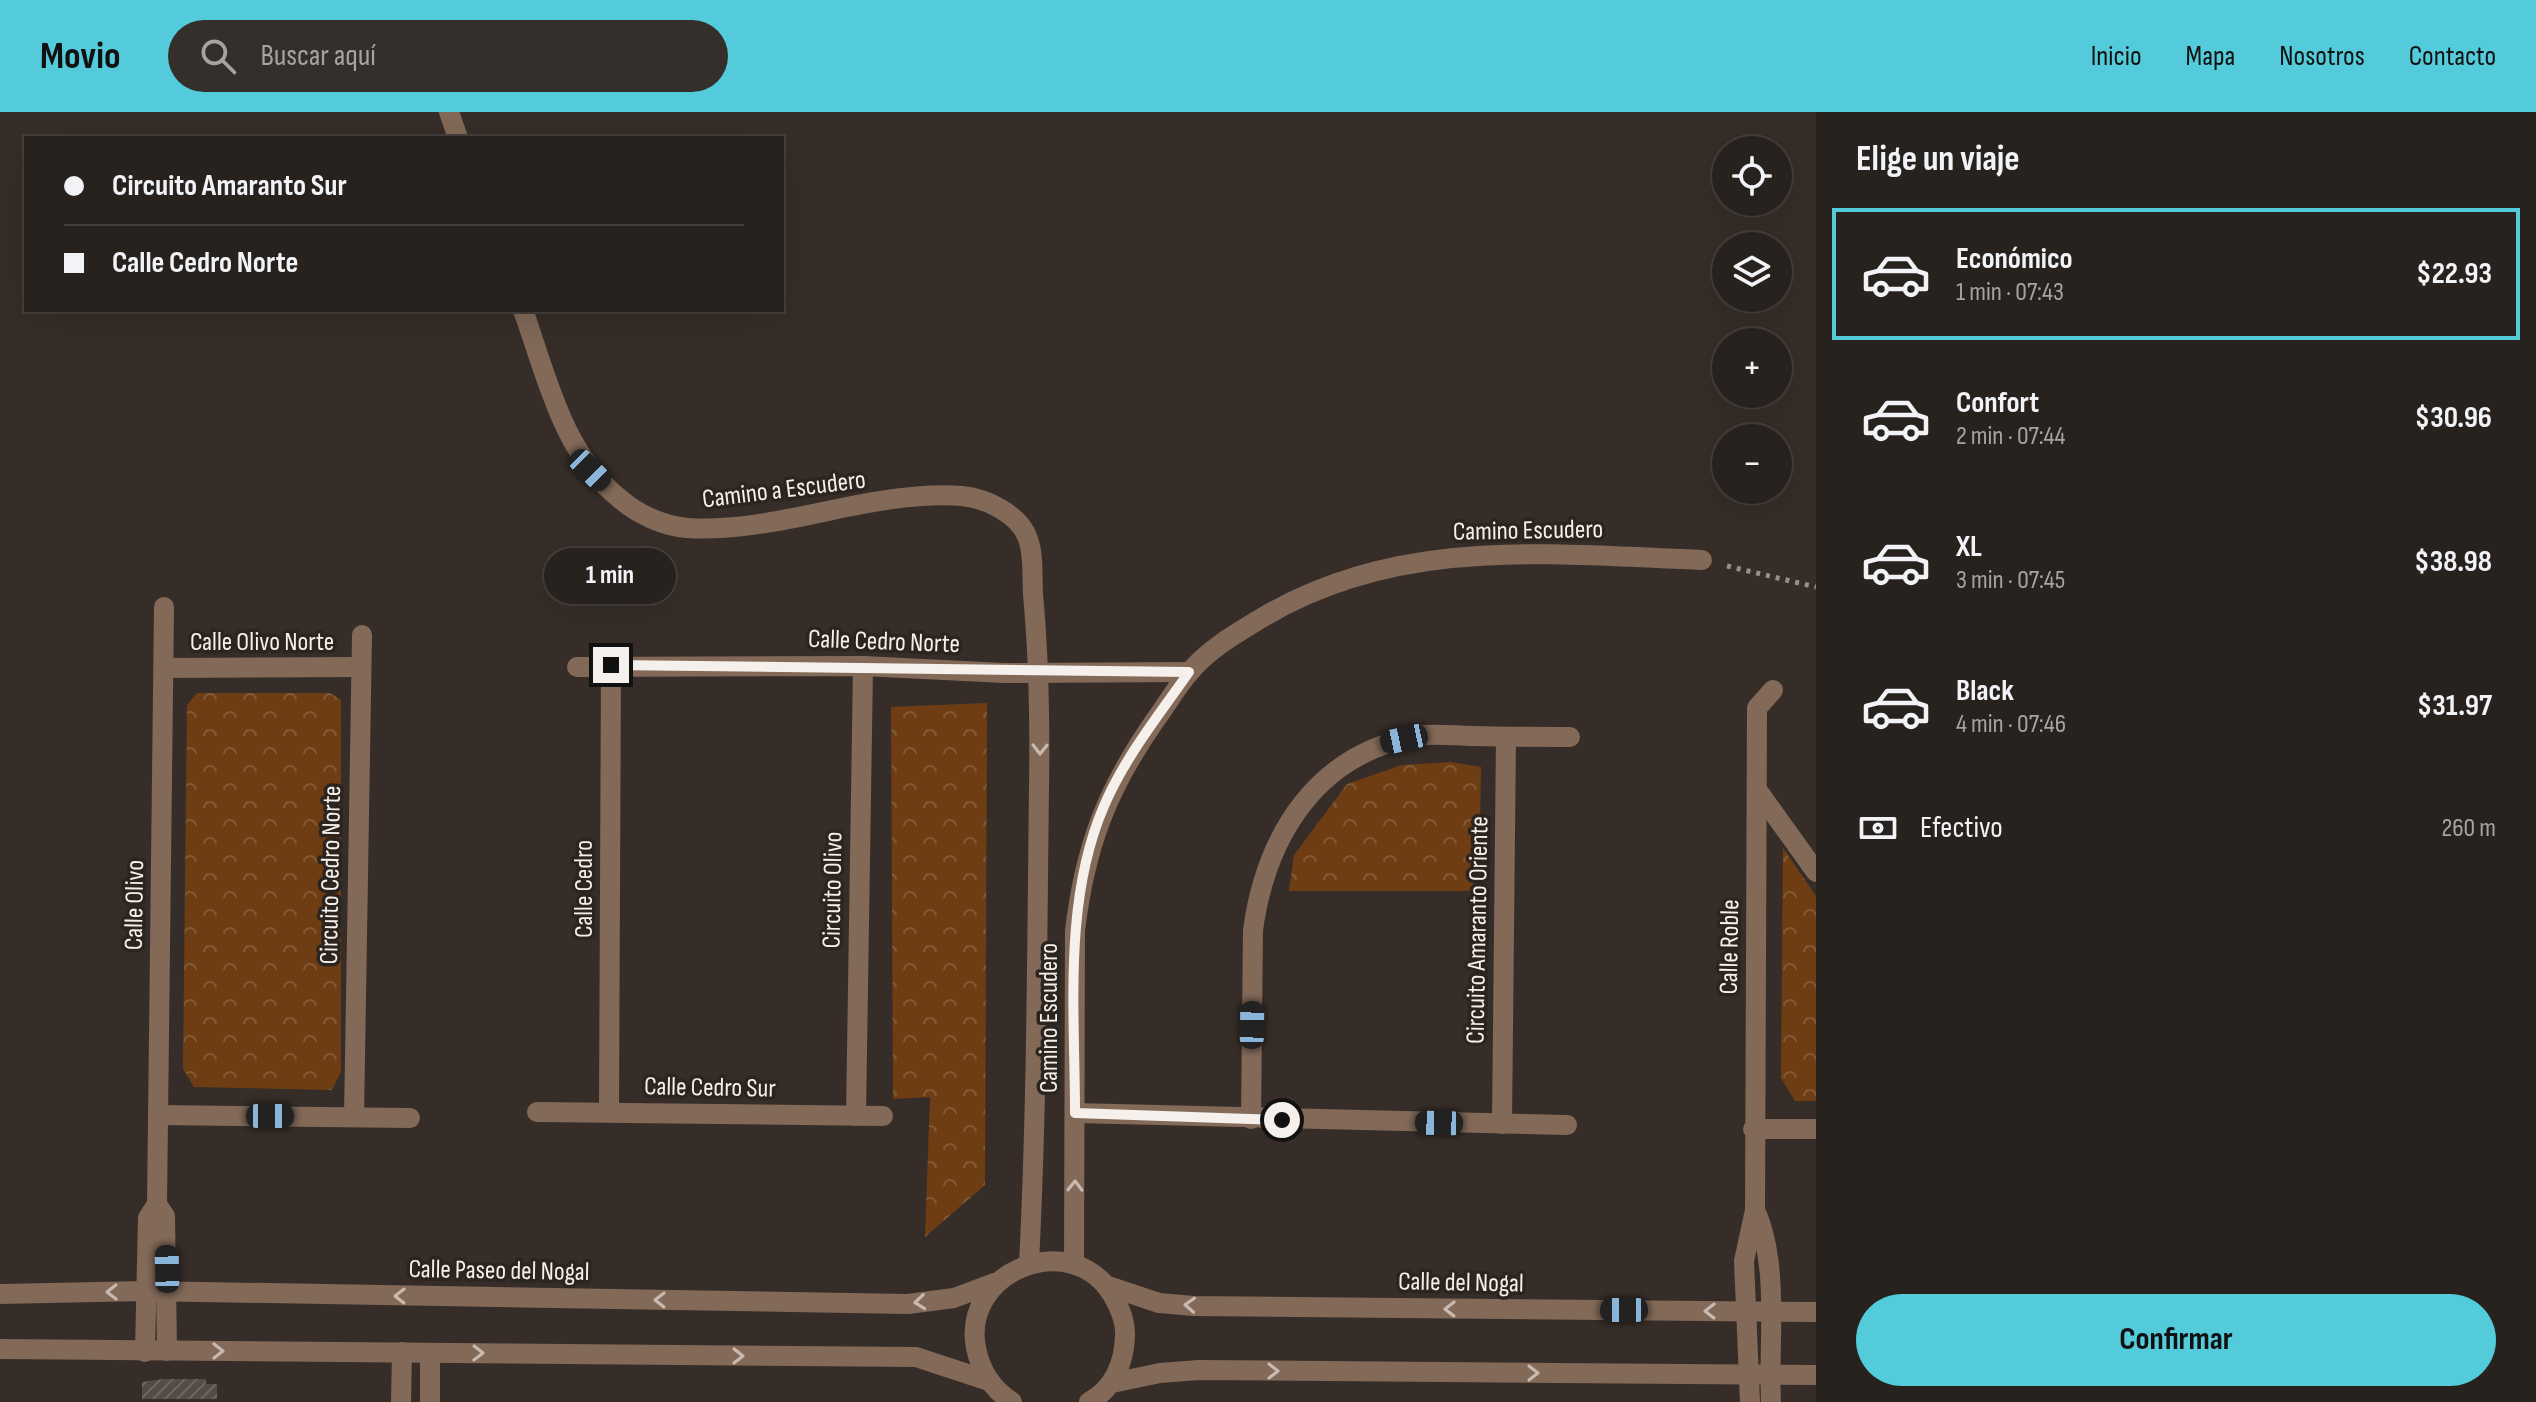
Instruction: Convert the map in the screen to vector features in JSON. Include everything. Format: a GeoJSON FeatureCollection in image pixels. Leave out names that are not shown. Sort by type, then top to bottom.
{"type":"FeatureCollection","features":[{"type":"Feature","properties":{"kind":"street"},"geometry":{"type":"LineString","coordinates":[[449,112],[457,136]]}},
{"type":"Feature","properties":{"kind":"street","name":"Camino a Escudero"},"geometry":{"type":"LineString","coordinates":[[524,312],[561,416],[590,470],[619,499],[655,520],[685,528],[726,527],[923,497],[963,496],[990,502],[1013,518],[1028,538],[1041,671]]}},
{"type":"Feature","properties":{"kind":"street","name":"Camino Escudero"},"geometry":{"type":"LineString","coordinates":[[1074,1264],[1075,931],[1088,850],[1104,806],[1128,759],[1189,672],[1218,647],[1295,597],[1378,568],[1446,558],[1571,554],[1702,560]]}},
{"type":"Feature","properties":{"kind":"street","name":"Calle Olivo"},"geometry":{"type":"LineString","coordinates":[[145,1352],[148,1218],[157,1204],[164,607]]}},
{"type":"Feature","properties":{"kind":"street","name":"Circuito Cedro Norte"},"geometry":{"type":"LineString","coordinates":[[354,1117],[362,635]]}},
{"type":"Feature","properties":{"kind":"street","name":"Calle Cedro"},"geometry":{"type":"LineString","coordinates":[[609,1112],[611,665]]}},
{"type":"Feature","properties":{"kind":"street","name":"Calle Cedro Norte"},"geometry":{"type":"LineString","coordinates":[[577,667],[863,666],[1189,672]]}},
{"type":"Feature","properties":{"kind":"street","name":"Circuito Olivo"},"geometry":{"type":"LineString","coordinates":[[856,1116],[863,666]]}},
{"type":"Feature","properties":{"kind":"street","name":"Calle Olivo Norte"},"geometry":{"type":"LineString","coordinates":[[164,668],[360,667]]}},
{"type":"Feature","properties":{"kind":"street","name":"Camino Escudero"},"geometry":{"type":"LineString","coordinates":[[1029,1264],[1034,1165],[1041,671]]}},
{"type":"Feature","properties":{"kind":"street","name":"Calle Roble"},"geometry":{"type":"LineString","coordinates":[[1760,1374],[1747,1311],[1745,1243],[1755,1210],[1757,708],[1773,690]]}},
{"type":"Feature","properties":{"kind":"street"},"geometry":{"type":"LineString","coordinates":[[1251,1119],[1253,930],[1263,873],[1301,804],[1330,775],[1387,743],[1421,735],[1570,737]]}},
{"type":"Feature","properties":{"kind":"street","name":"Circuito Amaranto Oriente"},"geometry":{"type":"LineString","coordinates":[[1502,1124],[1506,737]]}},
{"type":"Feature","properties":{"kind":"street"},"geometry":{"type":"LineString","coordinates":[[1758,791],[1816,872]]}},
{"type":"Feature","properties":{"kind":"street","name":"Calle Cedro Sur"},"geometry":{"type":"LineString","coordinates":[[537,1112],[883,1116]]}},
{"type":"Feature","properties":{"kind":"street"},"geometry":{"type":"LineString","coordinates":[[1075,1113],[1567,1125]]}},
{"type":"Feature","properties":{"kind":"street"},"geometry":{"type":"LineString","coordinates":[[159,1115],[410,1118]]}},
{"type":"Feature","properties":{"kind":"street"},"geometry":{"type":"LineString","coordinates":[[1753,1129],[1816,1129]]}},
{"type":"Feature","properties":{"kind":"street","name":"Calle Olivo"},"geometry":{"type":"LineString","coordinates":[[157,1204],[165,1216],[167,1351]]}},
{"type":"Feature","properties":{"kind":"street","name":"Calle Roble"},"geometry":{"type":"LineString","coordinates":[[1755,1210],[1767,1243],[1769,1311],[1760,1374]]}},
{"type":"Feature","properties":{"kind":"street"},"geometry":{"type":"LineString","coordinates":[[1029,1264],[1051,1260],[1074,1264]]}},
{"type":"Feature","properties":{"kind":"street","name":"Calle Paseo del Nogal"},"geometry":{"type":"LineString","coordinates":[[0,1294],[145,1291],[908,1304],[954,1298],[994,1283],[1029,1264]]}},
{"type":"Feature","properties":{"kind":"street","name":"Calle del Nogal"},"geometry":{"type":"LineString","coordinates":[[1074,1264],[1095,1274],[1108,1286],[1159,1303],[1194,1306],[1816,1312]]}},
{"type":"Feature","properties":{"kind":"street"},"geometry":{"type":"LineString","coordinates":[[994,1283],[975,1322],[979,1362],[989,1381],[1012,1402]]}},
{"type":"Feature","properties":{"kind":"street"},"geometry":{"type":"LineString","coordinates":[[1089,1402],[1112,1383],[1123,1358],[1126,1332],[1121,1310],[1108,1286]]}},
{"type":"Feature","properties":{"kind":"street"},"geometry":{"type":"LineString","coordinates":[[0,1349],[916,1357],[989,1381]]}},
{"type":"Feature","properties":{"kind":"street"},"geometry":{"type":"LineString","coordinates":[[401,1402],[402,1352]]}},
{"type":"Feature","properties":{"kind":"street"},"geometry":{"type":"LineString","coordinates":[[430,1353],[430,1402]]}},
{"type":"Feature","properties":{"kind":"street"},"geometry":{"type":"LineString","coordinates":[[1112,1383],[1160,1373],[1199,1370],[1816,1375]]}},
{"type":"Feature","properties":{"kind":"street"},"geometry":{"type":"LineString","coordinates":[[1750,1402],[1760,1374]]}},
{"type":"Feature","properties":{"kind":"street"},"geometry":{"type":"LineString","coordinates":[[1760,1374],[1771,1402]]}},
{"type":"Feature","properties":{"kind":"path"},"geometry":{"type":"LineString","coordinates":[[1702,560],[1816,587]]}},
{"type":"Feature","properties":{"kind":"green space"},"geometry":{"type":"Polygon","coordinates":[[[197,693],[330,693],[341,700],[341,1072],[332,1090],[194,1087],[183,1069],[187,705],[197,693]]]}},
{"type":"Feature","properties":{"kind":"green space"},"geometry":{"type":"Polygon","coordinates":[[[987,703],[985,1185],[925,1237],[930,1097],[893,1099],[891,707],[987,703]]]}},
{"type":"Feature","properties":{"kind":"green space"},"geometry":{"type":"Polygon","coordinates":[[[1450,762],[1481,767],[1479,891],[1289,891],[1294,855],[1347,784],[1402,765],[1450,762]]]}},
{"type":"Feature","properties":{"kind":"green space"},"geometry":{"type":"Polygon","coordinates":[[[1783,848],[1816,896],[1816,1101],[1795,1101],[1781,1078],[1783,848]]]}},
{"type":"Feature","properties":{"kind":"building"},"geometry":{"type":"Polygon","coordinates":[[[206,1379],[206,1384],[217,1384],[217,1399],[142,1399],[142,1382],[206,1379]]]}},
{"type":"Feature","properties":{"kind":"route"},"geometry":{"type":"LineString","coordinates":[[611,665],[863,666],[1004,673],[1189,672],[1128,759],[1104,806],[1088,850],[1075,931],[1075,1113],[1282,1120]]}}]}
